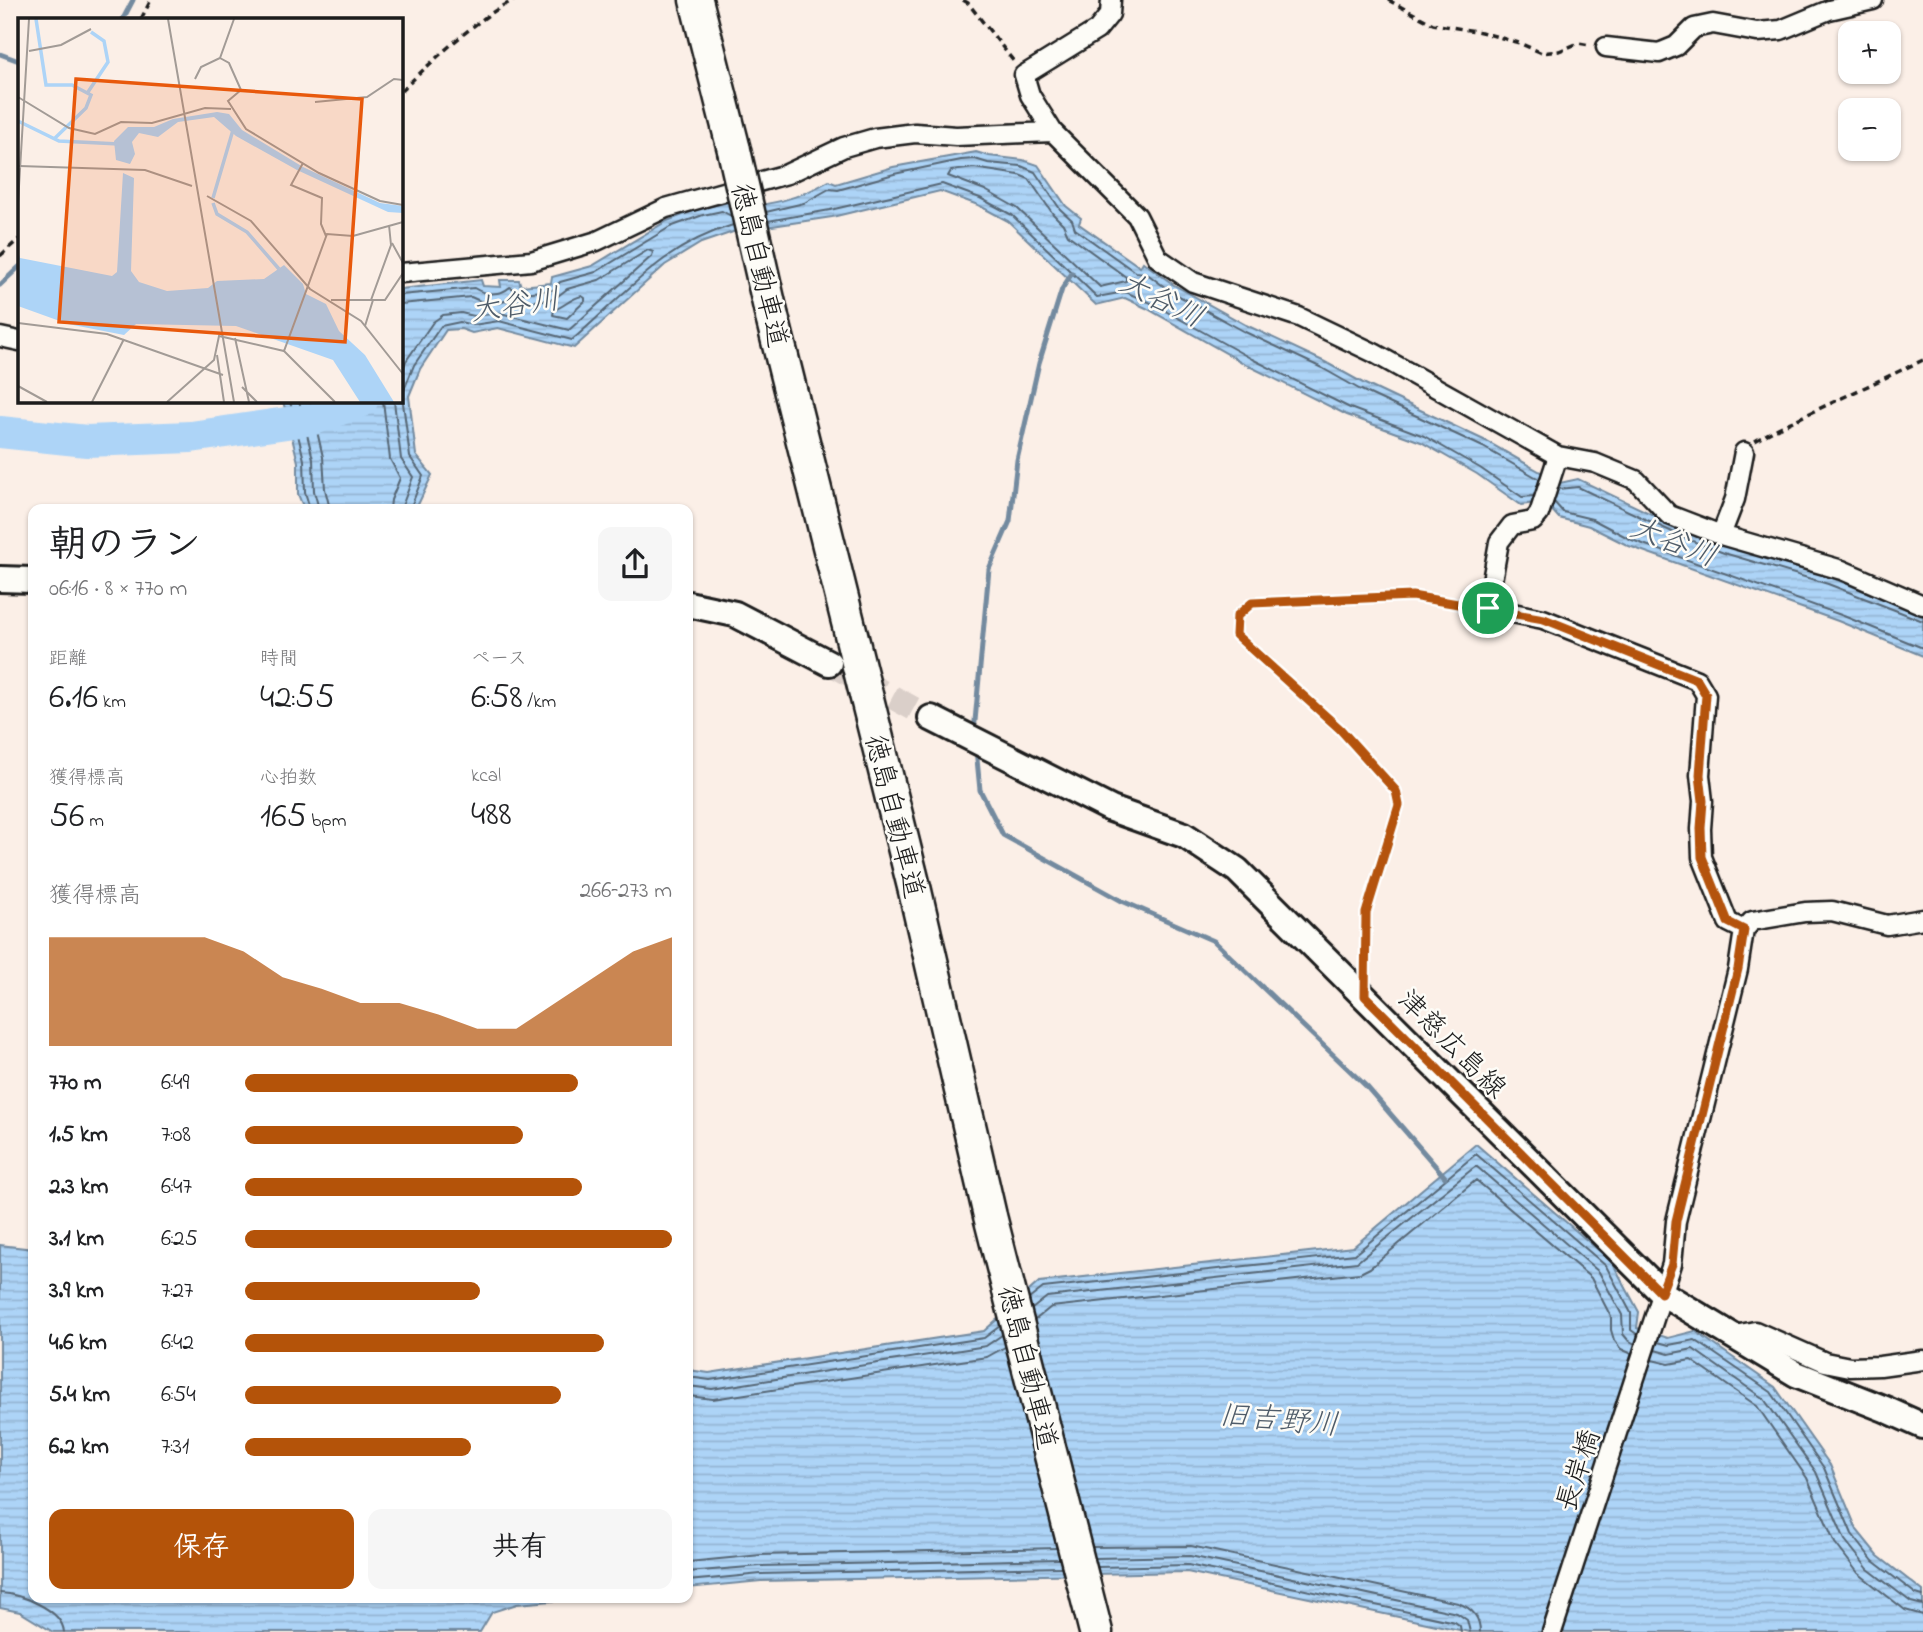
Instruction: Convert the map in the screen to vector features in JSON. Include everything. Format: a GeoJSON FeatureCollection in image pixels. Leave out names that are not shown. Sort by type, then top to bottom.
{"type":"FeatureCollection","features":[{"type":"Feature","properties":{"kind":"highway","name":"徳島自動車道"},"geometry":{"type":"LineString","coordinates":[[696,0],[915,891],[990,1216],[1096,1632]]}},
{"type":"Feature","properties":{"kind":"main road"},"geometry":{"type":"LineString","coordinates":[[0,579],[28,580]]}},
{"type":"Feature","properties":{"kind":"main road"},"geometry":{"type":"LineString","coordinates":[[693,605],[735,614],[829,663]]}},
{"type":"Feature","properties":{"kind":"main road","name":"津慈広島線"},"geometry":{"type":"LineString","coordinates":[[931,718],[1111,809],[1184,835],[1237,870],[1661,1293],[1796,1374],[1923,1426]]}},
{"type":"Feature","properties":{"kind":"street"},"geometry":{"type":"LineString","coordinates":[[1111,0],[1110,14],[1097,30],[1024,75],[1030,95],[1053,132],[1137,216],[1158,258],[1193,282],[1299,317],[1374,353],[1555,465],[1595,463],[1636,480],[1669,515],[1721,535],[1842,570],[1923,605]]}},
{"type":"Feature","properties":{"kind":"street"},"geometry":{"type":"LineString","coordinates":[[1605,47],[1659,53],[1676,46],[1694,28],[1713,24],[1757,32],[1781,30],[1829,10],[1873,0]]}},
{"type":"Feature","properties":{"kind":"street"},"geometry":{"type":"LineString","coordinates":[[402,272],[531,261],[597,242],[666,208],[787,174],[844,147],[875,138],[915,132],[956,136],[1053,132]]}},
{"type":"Feature","properties":{"kind":"street"},"geometry":{"type":"LineString","coordinates":[[0,337],[18,341]]}},
{"type":"Feature","properties":{"kind":"street"},"geometry":{"type":"LineString","coordinates":[[1721,535],[1735,499],[1744,452]]}},
{"type":"Feature","properties":{"kind":"street"},"geometry":{"type":"LineString","coordinates":[[1555,465],[1539,514],[1533,521],[1512,525],[1499,542],[1488,608],[1544,619],[1697,680],[1706,695],[1700,775],[1703,801],[1702,857],[1728,922],[1744,930],[1752,921],[1805,912],[1832,911],[1888,925],[1923,919]]}},
{"type":"Feature","properties":{"kind":"street","name":"長岸橋"},"geometry":{"type":"LineString","coordinates":[[1552,1632],[1672,1264],[1676,1221],[1738,969],[1744,930]]}},
{"type":"Feature","properties":{"kind":"street"},"geometry":{"type":"LineString","coordinates":[[1735,1335],[1755,1331],[1825,1362],[1850,1367],[1923,1360]]}},
{"type":"Feature","properties":{"kind":"path"},"geometry":{"type":"LineString","coordinates":[[142,18],[151,0]]}},
{"type":"Feature","properties":{"kind":"path"},"geometry":{"type":"LineString","coordinates":[[402,90],[459,40],[505,4],[515,0]]}},
{"type":"Feature","properties":{"kind":"path"},"geometry":{"type":"LineString","coordinates":[[963,0],[1024,75]]}},
{"type":"Feature","properties":{"kind":"path"},"geometry":{"type":"LineString","coordinates":[[1388,0],[1433,24],[1493,36],[1542,53],[1559,51],[1579,43],[1605,47]]}},
{"type":"Feature","properties":{"kind":"path"},"geometry":{"type":"LineString","coordinates":[[0,256],[18,240]]}},
{"type":"Feature","properties":{"kind":"path"},"geometry":{"type":"LineString","coordinates":[[1744,452],[1751,443],[1778,428],[1923,360]]}},
{"type":"Feature","properties":{"kind":"path"},"geometry":{"type":"LineString","coordinates":[[1365,996],[1366,913],[1399,805],[1396,791],[1340,729],[1236,635],[1237,616],[1252,603],[1412,596],[1488,608]]}},
{"type":"Feature","properties":{"kind":"water"},"geometry":{"type":"Polygon","coordinates":[[[976,152],[1038,165],[1066,206],[1081,218],[1079,224],[1140,267],[1143,262],[1174,285],[1246,325],[1486,441],[1560,483],[1578,479],[1689,532],[1830,577],[1923,615],[1923,656],[1838,621],[1629,546],[1589,526],[1559,518],[1550,508],[1536,503],[1521,505],[1477,474],[1421,442],[1347,415],[1249,366],[1125,298],[1096,305],[1008,221],[978,205],[940,191],[832,217],[733,232],[701,243],[665,265],[574,348],[498,328],[472,333],[461,329],[446,330],[420,369],[409,396],[416,455],[432,475],[418,504],[302,504],[298,494],[298,462],[283,402],[402,402],[402,289],[481,280],[483,286],[501,287],[500,280],[519,280],[521,286],[551,283],[552,277],[592,266],[667,221],[701,208],[730,202],[732,209],[771,203],[805,193],[829,181],[836,184],[893,167],[976,152]]]}},
{"type":"Feature","properties":{"kind":"water","name":"旧吉野川"},"geometry":{"type":"Polygon","coordinates":[[[1476,1144],[1612,1262],[1639,1312],[1637,1328],[1668,1338],[1695,1331],[1775,1387],[1830,1465],[1857,1530],[1878,1556],[1923,1591],[1923,1632],[1469,1632],[1187,1572],[761,1581],[693,1588],[693,1371],[709,1373],[984,1331],[1039,1282],[1353,1247],[1476,1144]]]}},
{"type":"Feature","properties":{"kind":"water"},"geometry":{"type":"Polygon","coordinates":[[[0,1245],[28,1248],[28,1603],[529,1603],[492,1612],[480,1632],[53,1632],[20,1612],[0,1608],[0,1245]]]}},
{"type":"Feature","properties":{"kind":"waterway"},"geometry":{"type":"LineString","coordinates":[[124,18],[133,0]]}},
{"type":"Feature","properties":{"kind":"waterway"},"geometry":{"type":"LineString","coordinates":[[0,54],[18,61]]}},
{"type":"Feature","properties":{"kind":"waterway"},"geometry":{"type":"LineString","coordinates":[[0,285],[18,268]]}},
{"type":"Feature","properties":{"kind":"waterway"},"geometry":{"type":"LineString","coordinates":[[974,732],[989,569],[1010,521],[1017,460],[1039,363],[1062,289],[1072,273]]}},
{"type":"Feature","properties":{"kind":"waterway","name":"大谷川"},"geometry":{"type":"LineString","coordinates":[[0,432],[87,441],[191,437],[314,419],[359,402]]}},
{"type":"Feature","properties":{"kind":"waterway"},"geometry":{"type":"LineString","coordinates":[[976,749],[980,790],[1003,835],[1122,901],[1214,941],[1367,1087],[1445,1177]]}},
{"type":"Feature","properties":{"kind":"tunnel"},"geometry":{"type":"LineString","coordinates":[[829,663],[931,718]]}},
{"type":"Feature","properties":{"kind":"route"},"geometry":{"type":"LineString","coordinates":[[1412,596],[1488,608],[1544,619],[1615,646],[1697,680],[1706,695],[1700,775],[1703,801],[1702,857],[1728,922],[1744,930],[1738,969],[1676,1221],[1672,1264],[1661,1293],[1365,996],[1366,913],[1399,805],[1396,791],[1340,729],[1236,635],[1237,616],[1252,603],[1412,596]]}}]}
